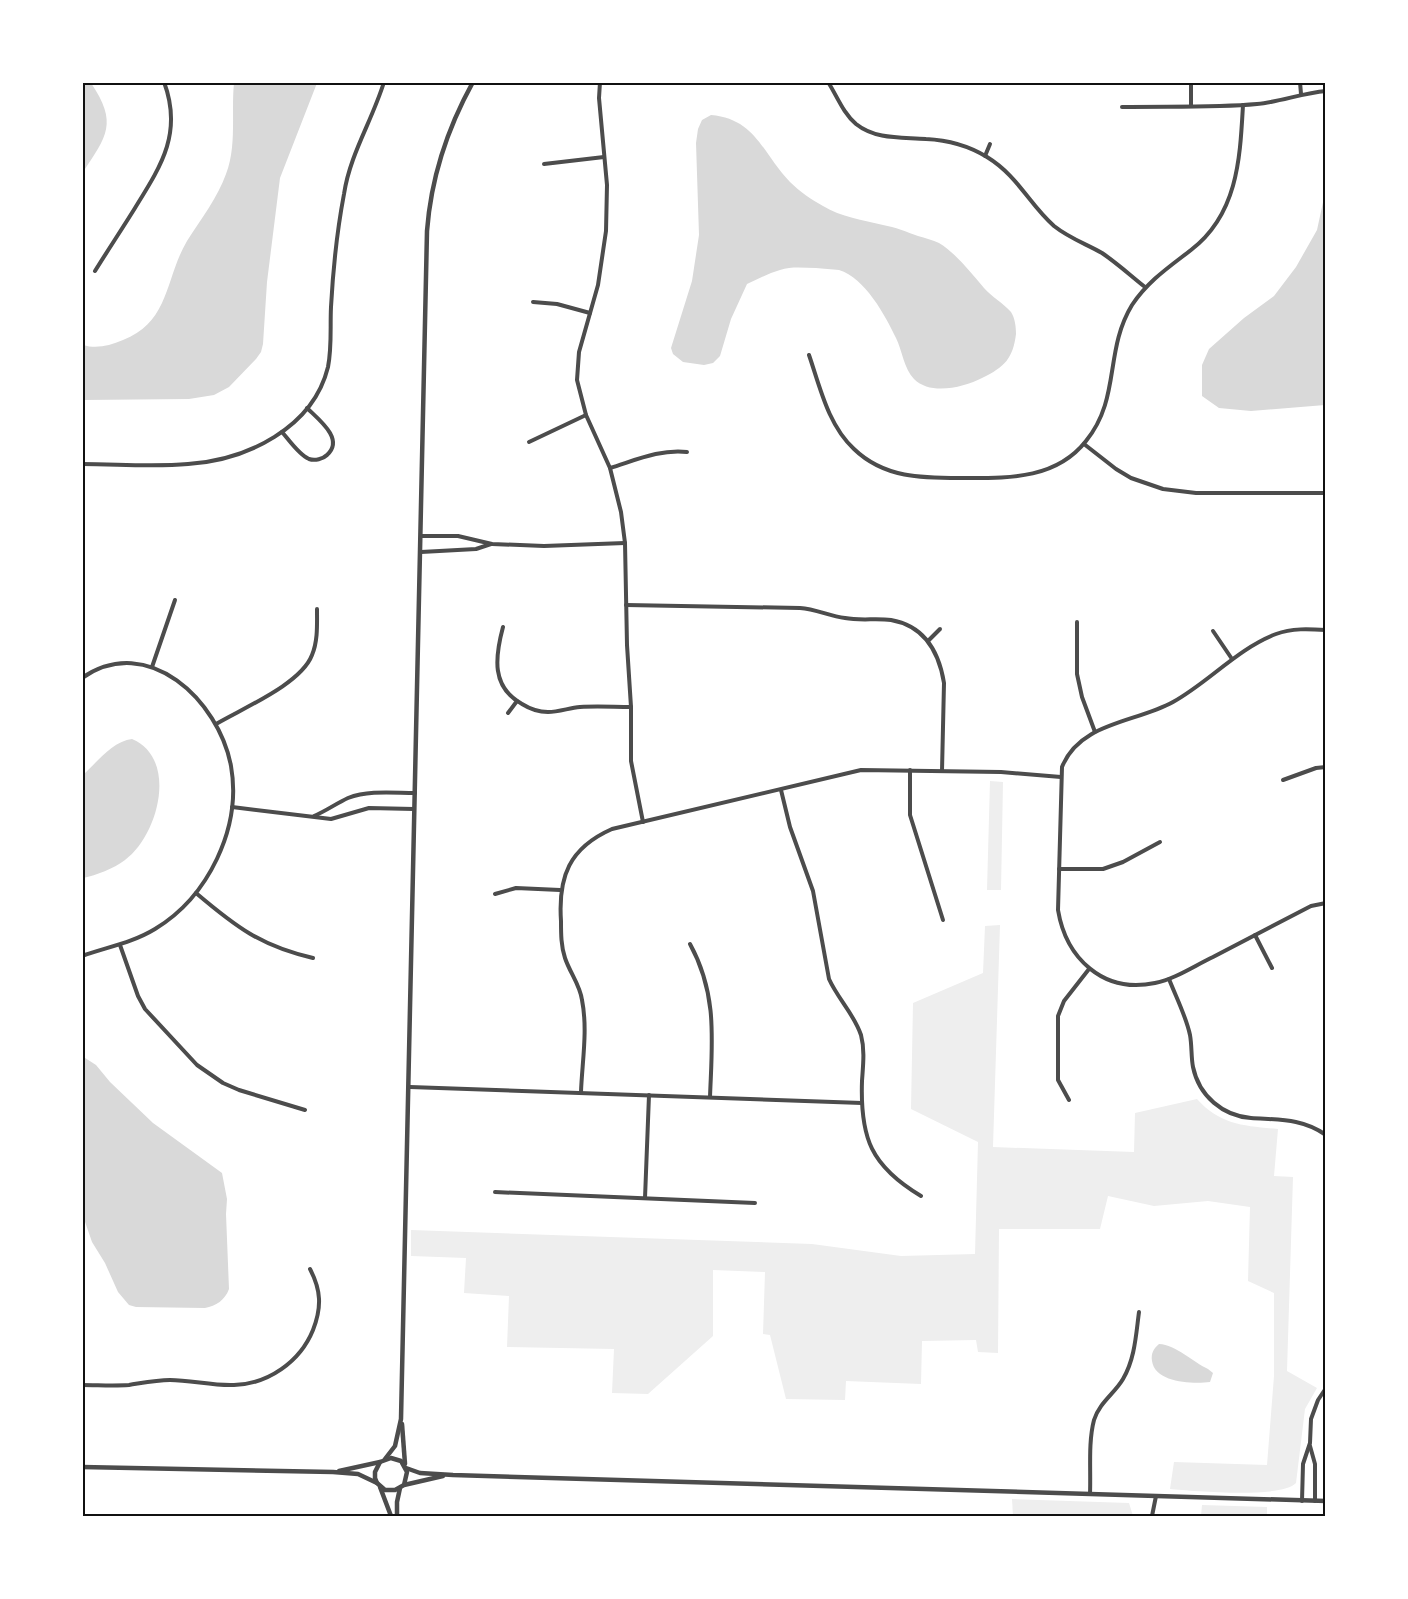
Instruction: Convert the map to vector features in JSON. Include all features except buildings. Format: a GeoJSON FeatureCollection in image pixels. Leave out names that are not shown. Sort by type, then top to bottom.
{"type":"FeatureCollection","features":[{"type":"Feature","properties":{"kind":"street"},"geometry":{"type":"LineString","coordinates":[[95,271],[160,166],[166,152],[171,124],[164,82]]}},
{"type":"Feature","properties":{"kind":"street"},"geometry":{"type":"LineString","coordinates":[[82,464],[164,465],[199,463],[219,459],[252,448],[282,432],[308,408],[322,384],[328,365],[333,283],[346,180],[384,82]]}},
{"type":"Feature","properties":{"kind":"street"},"geometry":{"type":"LineString","coordinates":[[397,1516],[397,1502],[407,1477],[401,1419],[428,218],[436,171],[446,139],[458,108],[472,82]]}},
{"type":"Feature","properties":{"kind":"street"},"geometry":{"type":"LineString","coordinates":[[600,82],[598,98],[607,185],[606,231],[598,285],[579,352],[577,368],[579,393],[586,415],[610,468],[621,512],[625,543],[632,775],[643,822]]}},
{"type":"Feature","properties":{"kind":"street"},"geometry":{"type":"LineString","coordinates":[[828,82],[844,111],[857,125],[868,131],[894,138],[941,140],[970,148],[985,156],[1010,174],[1041,213],[1067,236],[1112,260],[1145,287]]}},
{"type":"Feature","properties":{"kind":"street"},"geometry":{"type":"LineString","coordinates":[[1191,82],[1191,106]]}},
{"type":"Feature","properties":{"kind":"street"},"geometry":{"type":"LineString","coordinates":[[1300,82],[1301,94]]}},
{"type":"Feature","properties":{"kind":"street"},"geometry":{"type":"LineString","coordinates":[[1122,107],[1243,105],[1326,91]]}},
{"type":"Feature","properties":{"kind":"street"},"geometry":{"type":"LineString","coordinates":[[809,356],[836,426],[863,457],[890,471],[916,478],[1011,478],[1028,476],[1053,467],[1084,444],[1101,418],[1108,398],[1119,334],[1132,306],[1145,287],[1202,241],[1213,228],[1229,200],[1240,156],[1243,105]]}},
{"type":"Feature","properties":{"kind":"street"},"geometry":{"type":"LineString","coordinates":[[985,156],[990,144]]}},
{"type":"Feature","properties":{"kind":"street"},"geometry":{"type":"LineString","coordinates":[[544,164],[604,157]]}},
{"type":"Feature","properties":{"kind":"street"},"geometry":{"type":"LineString","coordinates":[[533,302],[557,304],[590,313]]}},
{"type":"Feature","properties":{"kind":"street"},"geometry":{"type":"LineString","coordinates":[[282,432],[310,459],[316,460],[328,455],[332,446],[332,436],[308,408]]}},
{"type":"Feature","properties":{"kind":"street"},"geometry":{"type":"LineString","coordinates":[[529,442],[586,415]]}},
{"type":"Feature","properties":{"kind":"street"},"geometry":{"type":"LineString","coordinates":[[1084,444],[1131,478],[1163,489],[1196,493],[1326,494]]}},
{"type":"Feature","properties":{"kind":"street"},"geometry":{"type":"LineString","coordinates":[[610,468],[656,453],[687,452]]}},
{"type":"Feature","properties":{"kind":"street"},"geometry":{"type":"LineString","coordinates":[[421,536],[458,536],[492,544],[544,546],[625,543]]}},
{"type":"Feature","properties":{"kind":"street"},"geometry":{"type":"LineString","coordinates":[[421,552],[476,549],[492,544]]}},
{"type":"Feature","properties":{"kind":"street"},"geometry":{"type":"LineString","coordinates":[[152,667],[174,600]]}},
{"type":"Feature","properties":{"kind":"street"},"geometry":{"type":"LineString","coordinates":[[626,605],[811,609],[845,618],[892,621],[911,627],[928,640],[938,658],[944,683],[942,771]]}},
{"type":"Feature","properties":{"kind":"street"},"geometry":{"type":"LineString","coordinates":[[216,724],[287,683],[304,669],[315,647],[317,609]]}},
{"type":"Feature","properties":{"kind":"street"},"geometry":{"type":"LineString","coordinates":[[1077,622],[1077,674],[1082,697],[1095,732]]}},
{"type":"Feature","properties":{"kind":"street"},"geometry":{"type":"LineString","coordinates":[[503,627],[498,647],[497,670],[506,692],[516,701],[531,709],[549,712],[579,707],[631,707]]}},
{"type":"Feature","properties":{"kind":"street"},"geometry":{"type":"LineString","coordinates":[[928,640],[940,629]]}},
{"type":"Feature","properties":{"kind":"street"},"geometry":{"type":"LineString","coordinates":[[1326,630],[1295,630],[1277,633],[1260,641],[1173,702],[1080,740],[1062,767],[1058,910],[1060,927],[1073,952],[1089,969],[1107,979],[1131,985],[1154,984],[1169,979],[1311,906],[1326,903]]}},
{"type":"Feature","properties":{"kind":"street"},"geometry":{"type":"LineString","coordinates":[[1213,631],[1233,659]]}},
{"type":"Feature","properties":{"kind":"street"},"geometry":{"type":"LineString","coordinates":[[82,678],[96,670],[120,664],[152,667],[172,677],[188,689],[208,711],[216,724],[231,764],[233,789],[232,807],[220,851],[196,893],[177,913],[155,929],[120,945],[82,956]]}},
{"type":"Feature","properties":{"kind":"street"},"geometry":{"type":"LineString","coordinates":[[508,713],[516,701]]}},
{"type":"Feature","properties":{"kind":"street"},"geometry":{"type":"LineString","coordinates":[[1283,780],[1316,768],[1326,767]]}},
{"type":"Feature","properties":{"kind":"street"},"geometry":{"type":"LineString","coordinates":[[581,1092],[583,1001],[564,955],[560,890],[567,867],[580,849],[600,834],[861,770],[1001,772],[1061,777]]}},
{"type":"Feature","properties":{"kind":"street"},"geometry":{"type":"LineString","coordinates":[[910,770],[910,815],[943,920]]}},
{"type":"Feature","properties":{"kind":"street"},"geometry":{"type":"LineString","coordinates":[[781,790],[790,827],[813,891],[830,979],[835,992],[849,1011],[861,1035],[862,1103],[866,1132],[878,1160],[901,1184],[921,1196]]}},
{"type":"Feature","properties":{"kind":"street"},"geometry":{"type":"LineString","coordinates":[[314,817],[330,810],[342,801],[364,794],[415,793]]}},
{"type":"Feature","properties":{"kind":"street"},"geometry":{"type":"LineString","coordinates":[[232,807],[331,819],[375,808],[414,810]]}},
{"type":"Feature","properties":{"kind":"street"},"geometry":{"type":"LineString","coordinates":[[1059,869],[1103,869],[1123,862],[1160,842]]}},
{"type":"Feature","properties":{"kind":"street"},"geometry":{"type":"LineString","coordinates":[[495,894],[516,888],[560,890]]}},
{"type":"Feature","properties":{"kind":"street"},"geometry":{"type":"LineString","coordinates":[[196,893],[257,939],[288,952],[313,958]]}},
{"type":"Feature","properties":{"kind":"street"},"geometry":{"type":"LineString","coordinates":[[1255,935],[1272,968]]}},
{"type":"Feature","properties":{"kind":"street"},"geometry":{"type":"LineString","coordinates":[[690,944],[705,976],[712,1010],[710,1097]]}},
{"type":"Feature","properties":{"kind":"street"},"geometry":{"type":"LineString","coordinates":[[120,945],[138,996],[146,1009],[197,1065],[239,1090],[305,1110]]}},
{"type":"Feature","properties":{"kind":"street"},"geometry":{"type":"LineString","coordinates":[[1069,1100],[1058,1080],[1058,1016],[1064,1001],[1089,969]]}},
{"type":"Feature","properties":{"kind":"street"},"geometry":{"type":"LineString","coordinates":[[1169,979],[1190,1036],[1195,1074],[1209,1098],[1222,1110],[1239,1117],[1295,1121],[1307,1124],[1326,1135]]}},
{"type":"Feature","properties":{"kind":"street"},"geometry":{"type":"LineString","coordinates":[[410,1087],[862,1103]]}},
{"type":"Feature","properties":{"kind":"street"},"geometry":{"type":"LineString","coordinates":[[645,1198],[649,1095]]}},
{"type":"Feature","properties":{"kind":"street"},"geometry":{"type":"LineString","coordinates":[[495,1192],[755,1203]]}},
{"type":"Feature","properties":{"kind":"street"},"geometry":{"type":"LineString","coordinates":[[82,1385],[116,1386],[168,1380],[234,1385],[260,1380],[274,1374],[299,1354],[314,1328],[318,1314],[319,1290],[310,1269]]}},
{"type":"Feature","properties":{"kind":"street"},"geometry":{"type":"LineString","coordinates":[[1090,1494],[1092,1434],[1095,1418],[1101,1405],[1122,1380],[1128,1368],[1139,1312]]}},
{"type":"Feature","properties":{"kind":"street"},"geometry":{"type":"LineString","coordinates":[[1314,1501],[1315,1464],[1310,1443],[1311,1419],[1318,1400],[1326,1388]]}},
{"type":"Feature","properties":{"kind":"street"},"geometry":{"type":"LineString","coordinates":[[391,1516],[375,1472],[395,1446],[401,1419]]}},
{"type":"Feature","properties":{"kind":"street"},"geometry":{"type":"LineString","coordinates":[[1302,1501],[1303,1464],[1310,1443]]}},
{"type":"Feature","properties":{"kind":"street"},"geometry":{"type":"LineString","coordinates":[[333,1472],[396,1459],[420,1473],[1326,1502]]}},
{"type":"Feature","properties":{"kind":"street"},"geometry":{"type":"LineString","coordinates":[[82,1467],[333,1472],[358,1474],[390,1491],[453,1474]]}},
{"type":"Feature","properties":{"kind":"street"},"geometry":{"type":"LineString","coordinates":[[1152,1516],[1156,1496]]}},
{"type":"Feature","properties":{"kind":"shaded area"},"geometry":{"type":"Polygon","coordinates":[[[83,82],[91,83],[105,109],[107,119],[103,139],[83,172],[83,82]]]}},
{"type":"Feature","properties":{"kind":"shaded area"},"geometry":{"type":"Polygon","coordinates":[[[234,83],[317,83],[280,178],[261,352],[229,387],[214,395],[189,399],[83,400],[83,345],[98,347],[113,344],[138,332],[150,322],[164,298],[187,241],[223,183],[233,141],[234,83]]]}},
{"type":"Feature","properties":{"kind":"shaded area"},"geometry":{"type":"Polygon","coordinates":[[[711,115],[726,118],[748,130],[790,182],[819,204],[845,216],[892,227],[934,241],[952,253],[1012,314],[1016,334],[1013,349],[1007,361],[990,374],[957,387],[938,389],[921,384],[908,370],[896,338],[880,308],[866,289],[848,274],[839,270],[816,268],[780,270],[747,284],[731,319],[720,356],[713,363],[704,365],[683,362],[673,354],[671,348],[692,281],[699,235],[696,143],[698,129],[702,120],[711,115]]]}},
{"type":"Feature","properties":{"kind":"shaded area"},"geometry":{"type":"Polygon","coordinates":[[[1325,193],[1325,405],[1251,411],[1219,408],[1202,396],[1202,365],[1209,349],[1244,318],[1274,296],[1296,267],[1317,230],[1325,193]]]}},
{"type":"Feature","properties":{"kind":"shaded area"},"geometry":{"type":"Polygon","coordinates":[[[132,739],[147,749],[155,763],[159,780],[154,816],[147,834],[137,849],[125,860],[105,871],[83,878],[83,775],[112,748],[132,739]]]}},
{"type":"Feature","properties":{"kind":"shaded area"},"geometry":{"type":"Polygon","coordinates":[[[990,781],[1003,782],[1001,890],[987,890],[990,781]]]}},
{"type":"Feature","properties":{"kind":"shaded area"},"geometry":{"type":"Polygon","coordinates":[[[1000,925],[993,1147],[1134,1152],[1135,1113],[1197,1099],[1215,1114],[1234,1123],[1278,1129],[1274,1176],[1293,1177],[1287,1371],[1317,1388],[1305,1409],[1296,1483],[1273,1491],[1236,1493],[1170,1489],[1174,1462],[1267,1465],[1274,1376],[1274,1293],[1248,1281],[1250,1207],[1208,1201],[1154,1206],[1108,1196],[1100,1229],[999,1229],[998,1353],[978,1352],[976,1340],[922,1341],[921,1384],[846,1381],[845,1400],[786,1399],[770,1335],[763,1334],[765,1272],[713,1270],[713,1336],[648,1394],[612,1393],[614,1349],[507,1347],[509,1296],[464,1293],[466,1258],[411,1256],[411,1230],[812,1244],[901,1256],[975,1254],[978,1142],[911,1109],[913,1003],[983,973],[985,926],[1000,925]]]}},
{"type":"Feature","properties":{"kind":"shaded area"},"geometry":{"type":"Polygon","coordinates":[[[82,1056],[96,1065],[110,1082],[153,1123],[222,1173],[227,1199],[229,1289],[223,1299],[213,1306],[205,1308],[136,1307],[129,1305],[118,1292],[105,1263],[92,1242],[83,1216],[82,1056]]]}},
{"type":"Feature","properties":{"kind":"shaded area"},"geometry":{"type":"Polygon","coordinates":[[[1159,1344],[1178,1351],[1208,1369],[1213,1373],[1210,1382],[1185,1382],[1160,1374],[1152,1361],[1152,1354],[1159,1344]]]}},
{"type":"Feature","properties":{"kind":"shaded area"},"geometry":{"type":"Polygon","coordinates":[[[1012,1499],[1129,1503],[1133,1516],[1013,1516],[1012,1499]]]}},
{"type":"Feature","properties":{"kind":"shaded area"},"geometry":{"type":"Polygon","coordinates":[[[1202,1505],[1267,1507],[1267,1516],[1201,1516],[1202,1505]]]}}]}
